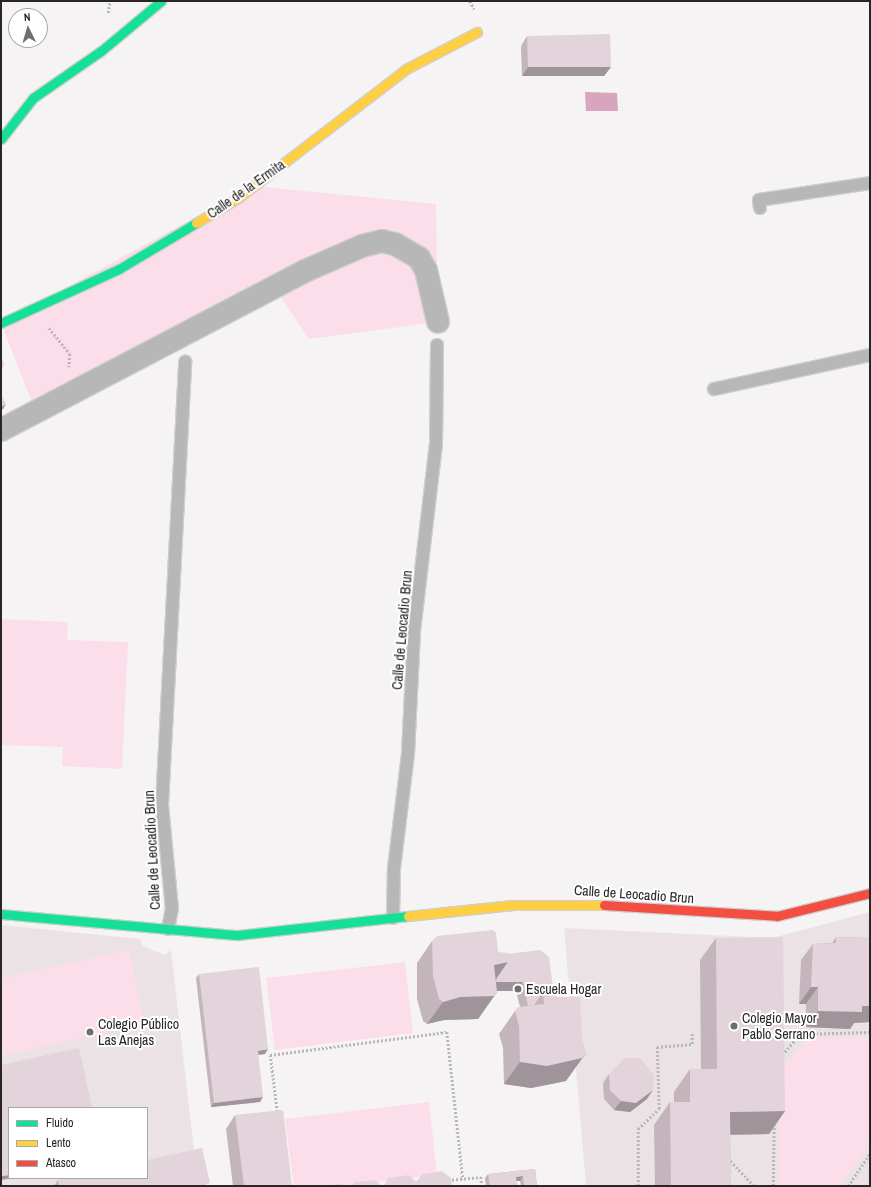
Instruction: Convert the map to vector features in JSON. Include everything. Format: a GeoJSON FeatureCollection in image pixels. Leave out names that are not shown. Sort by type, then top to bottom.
{"type":"FeatureCollection","features":[{"type":"Feature","properties":{"kind":"street"},"geometry":{"type":"LineString","coordinates":[[1,139],[33,98],[101,51],[161,1]]}},
{"type":"Feature","properties":{"kind":"street","name":"Calle de la Ermita"},"geometry":{"type":"LineString","coordinates":[[1,323],[119,269],[238,198],[406,69],[477,32]]}},
{"type":"Feature","properties":{"kind":"street"},"geometry":{"type":"LineString","coordinates":[[1,430],[305,272],[362,246],[382,241],[408,249],[419,258],[428,276],[438,322]]}},
{"type":"Feature","properties":{"kind":"street","name":"Calle de Leocadio Brun"},"geometry":{"type":"LineString","coordinates":[[1,914],[238,935],[513,905],[552,904],[777,916],[870,893]]}},
{"type":"Feature","properties":{"kind":"lane"},"geometry":{"type":"LineString","coordinates":[[760,208],[759,200],[870,183]]}},
{"type":"Feature","properties":{"kind":"lane","name":"Calle de Leocadio Brun"},"geometry":{"type":"LineString","coordinates":[[393,918],[394,868],[408,754],[414,631],[436,444],[438,345]]}},
{"type":"Feature","properties":{"kind":"lane"},"geometry":{"type":"LineString","coordinates":[[714,389],[870,355]]}},
{"type":"Feature","properties":{"kind":"lane","name":"Calle de Leocadio Brun"},"geometry":{"type":"LineString","coordinates":[[168,929],[172,909],[162,804],[185,362]]}},
{"type":"Feature","properties":{"kind":"path"},"geometry":{"type":"LineString","coordinates":[[46,328],[53,328],[70,354],[65,398]]}},
{"type":"Feature","properties":{"kind":"path"},"geometry":{"type":"LineString","coordinates":[[277,1116],[270,1055],[447,1032],[463,1179]]}},
{"type":"Feature","properties":{"kind":"path"},"geometry":{"type":"LineString","coordinates":[[778,1061],[800,1034],[870,1032]]}},
{"type":"Feature","properties":{"kind":"path"},"geometry":{"type":"LineString","coordinates":[[638,1186],[638,1129],[659,1109],[657,1047],[692,1044],[692,1034]]}},
{"type":"Feature","properties":{"kind":"path"},"geometry":{"type":"LineString","coordinates":[[773,1186],[774,1118]]}},
{"type":"Feature","properties":{"kind":"path"},"geometry":{"type":"LineString","coordinates":[[723,1153],[754,1186]]}},
{"type":"Feature","properties":{"kind":"path"},"geometry":{"type":"LineString","coordinates":[[848,1186],[870,1153]]}},
{"type":"Feature","properties":{"kind":"path"},"geometry":{"type":"LineString","coordinates":[[441,1181],[481,1177],[482,1186]]}},
{"type":"Feature","properties":{"kind":"shaded area"},"geometry":{"type":"Polygon","coordinates":[[[585,92],[617,93],[618,111],[586,111],[585,92]]]}},
{"type":"Feature","properties":{"kind":"shaded area"},"geometry":{"type":"Polygon","coordinates":[[[253,186],[436,204],[438,322],[309,339],[274,287],[36,413],[1,323],[253,186]]]}},
{"type":"Feature","properties":{"kind":"shaded area"},"geometry":{"type":"Polygon","coordinates":[[[1,619],[68,622],[67,640],[128,642],[122,769],[62,766],[63,747],[1,745],[1,619]]]}},
{"type":"Feature","properties":{"kind":"shaded area"},"geometry":{"type":"Polygon","coordinates":[[[870,912],[870,1186],[586,1186],[564,928],[772,938],[870,912]]]}},
{"type":"Feature","properties":{"kind":"shaded area","name":"Colegio Público Las Anejas"},"geometry":{"type":"Polygon","coordinates":[[[1,925],[140,939],[142,945],[164,955],[171,950],[198,1186],[1,1186],[1,925]]]}},
{"type":"Feature","properties":{"kind":"shaded area"},"geometry":{"type":"Polygon","coordinates":[[[129,950],[145,1024],[1,1056],[1,978],[129,950]]]}},
{"type":"Feature","properties":{"kind":"shaded area"},"geometry":{"type":"Polygon","coordinates":[[[405,962],[413,1033],[275,1050],[266,978],[405,962]]]}},
{"type":"Feature","properties":{"kind":"shaded area"},"geometry":{"type":"Polygon","coordinates":[[[870,1036],[870,1143],[841,1186],[779,1186],[779,1071],[808,1039],[870,1036]]]}},
{"type":"Feature","properties":{"kind":"shaded area"},"geometry":{"type":"Polygon","coordinates":[[[429,1102],[437,1175],[343,1186],[294,1186],[285,1119],[429,1102]]]}},
{"type":"Feature","properties":{"kind":"building"},"geometry":{"type":"Polygon","coordinates":[[[610,34],[611,67],[528,67],[527,36],[610,34]]]}},
{"type":"Feature","properties":{"kind":"building"},"geometry":{"type":"Polygon","coordinates":[[[1,353],[4,366],[1,369],[1,353]]]}},
{"type":"Feature","properties":{"kind":"building"},"geometry":{"type":"Polygon","coordinates":[[[1,394],[6,404],[1,407],[1,394]]]}},
{"type":"Feature","properties":{"kind":"building"},"geometry":{"type":"Polygon","coordinates":[[[493,930],[496,933],[498,952],[508,953],[508,962],[494,965],[497,992],[494,996],[460,997],[443,1002],[439,999],[433,976],[432,941],[437,936],[493,930]]]}},
{"type":"Feature","properties":{"kind":"building","name":"Colegio Mayor Pablo Serrano"},"geometry":{"type":"Polygon","coordinates":[[[783,937],[785,1111],[730,1112],[731,1186],[671,1186],[670,1102],[690,1102],[690,1069],[717,1069],[716,938],[783,937]]]}},
{"type":"Feature","properties":{"kind":"building"},"geometry":{"type":"Polygon","coordinates":[[[836,937],[870,938],[870,1006],[862,1006],[862,1012],[818,1011],[818,987],[811,987],[813,944],[836,943],[836,937]]]}},
{"type":"Feature","properties":{"kind":"building"},"geometry":{"type":"Polygon","coordinates":[[[540,950],[549,957],[553,988],[543,992],[534,1005],[528,1006],[523,982],[496,982],[497,978],[508,962],[508,954],[540,950]]]}},
{"type":"Feature","properties":{"kind":"building"},"geometry":{"type":"Polygon","coordinates":[[[259,967],[268,1049],[258,1051],[263,1097],[214,1103],[199,974],[259,967]]]}},
{"type":"Feature","properties":{"kind":"building"},"geometry":{"type":"Polygon","coordinates":[[[553,988],[557,997],[580,997],[582,1038],[586,1053],[582,1058],[547,1066],[520,1062],[519,1026],[515,1011],[518,1007],[544,1004],[543,992],[553,988]]]}},
{"type":"Feature","properties":{"kind":"building"},"geometry":{"type":"Polygon","coordinates":[[[79,1048],[92,1107],[8,1107],[8,1175],[1,1176],[1,1065],[79,1048]]]}},
{"type":"Feature","properties":{"kind":"building"},"geometry":{"type":"Polygon","coordinates":[[[625,1058],[640,1058],[654,1075],[653,1090],[636,1103],[621,1101],[610,1090],[609,1074],[625,1058]]]}},
{"type":"Feature","properties":{"kind":"building"},"geometry":{"type":"Polygon","coordinates":[[[283,1110],[292,1186],[244,1186],[235,1115],[283,1110]]]}},
{"type":"Feature","properties":{"kind":"building"},"geometry":{"type":"Polygon","coordinates":[[[202,1148],[210,1183],[206,1184],[206,1186],[59,1186],[58,1180],[62,1179],[148,1179],[148,1160],[202,1148]]]}},
{"type":"Feature","properties":{"kind":"building"},"geometry":{"type":"Polygon","coordinates":[[[535,1169],[537,1186],[524,1186],[523,1176],[516,1177],[517,1186],[490,1186],[488,1174],[535,1169]]]}},
{"type":"Feature","properties":{"kind":"building"},"geometry":{"type":"Polygon","coordinates":[[[442,1171],[451,1178],[452,1186],[383,1186],[389,1178],[409,1175],[416,1182],[423,1174],[442,1171]]]}},
{"type":"Feature","properties":{"kind":"building"},"geometry":{"type":"Polygon","coordinates":[[[375,1180],[382,1186],[352,1186],[355,1182],[375,1180]]]}},
{"type":"Feature","properties":{"kind":"building"},"geometry":{"type":"Polygon","coordinates":[[[340,1184],[343,1186],[322,1186],[340,1184]]]}},
{"type":"Feature","properties":{"kind":"traffic: fast"},"geometry":{"type":"LineString","coordinates":[[1,139],[33,98],[101,51],[161,1]]}},
{"type":"Feature","properties":{"kind":"traffic: fast"},"geometry":{"type":"LineString","coordinates":[[1,323],[119,269],[196,223]]}},
{"type":"Feature","properties":{"kind":"traffic: fast"},"geometry":{"type":"LineString","coordinates":[[1,914],[238,935],[408,916]]}},
{"type":"Feature","properties":{"kind":"traffic: slow"},"geometry":{"type":"LineString","coordinates":[[196,223],[238,198],[406,69],[477,32]]}},
{"type":"Feature","properties":{"kind":"traffic: slow"},"geometry":{"type":"LineString","coordinates":[[408,916],[513,905],[604,905]]}},
{"type":"Feature","properties":{"kind":"traffic: jam"},"geometry":{"type":"LineString","coordinates":[[604,905],[777,916],[870,893]]}},
{"type":"Feature","properties":{"kind":"place","name":"Escuela Hogar"},"geometry":{"type":"Point","coordinates":[518,989]}},
{"type":"Feature","properties":{"kind":"place","name":"Colegio Mayor Pablo Serrano"},"geometry":{"type":"Point","coordinates":[734,1026]}},
{"type":"Feature","properties":{"kind":"place","name":"Colegio Público Las Anejas"},"geometry":{"type":"Point","coordinates":[90,1032]}}]}
